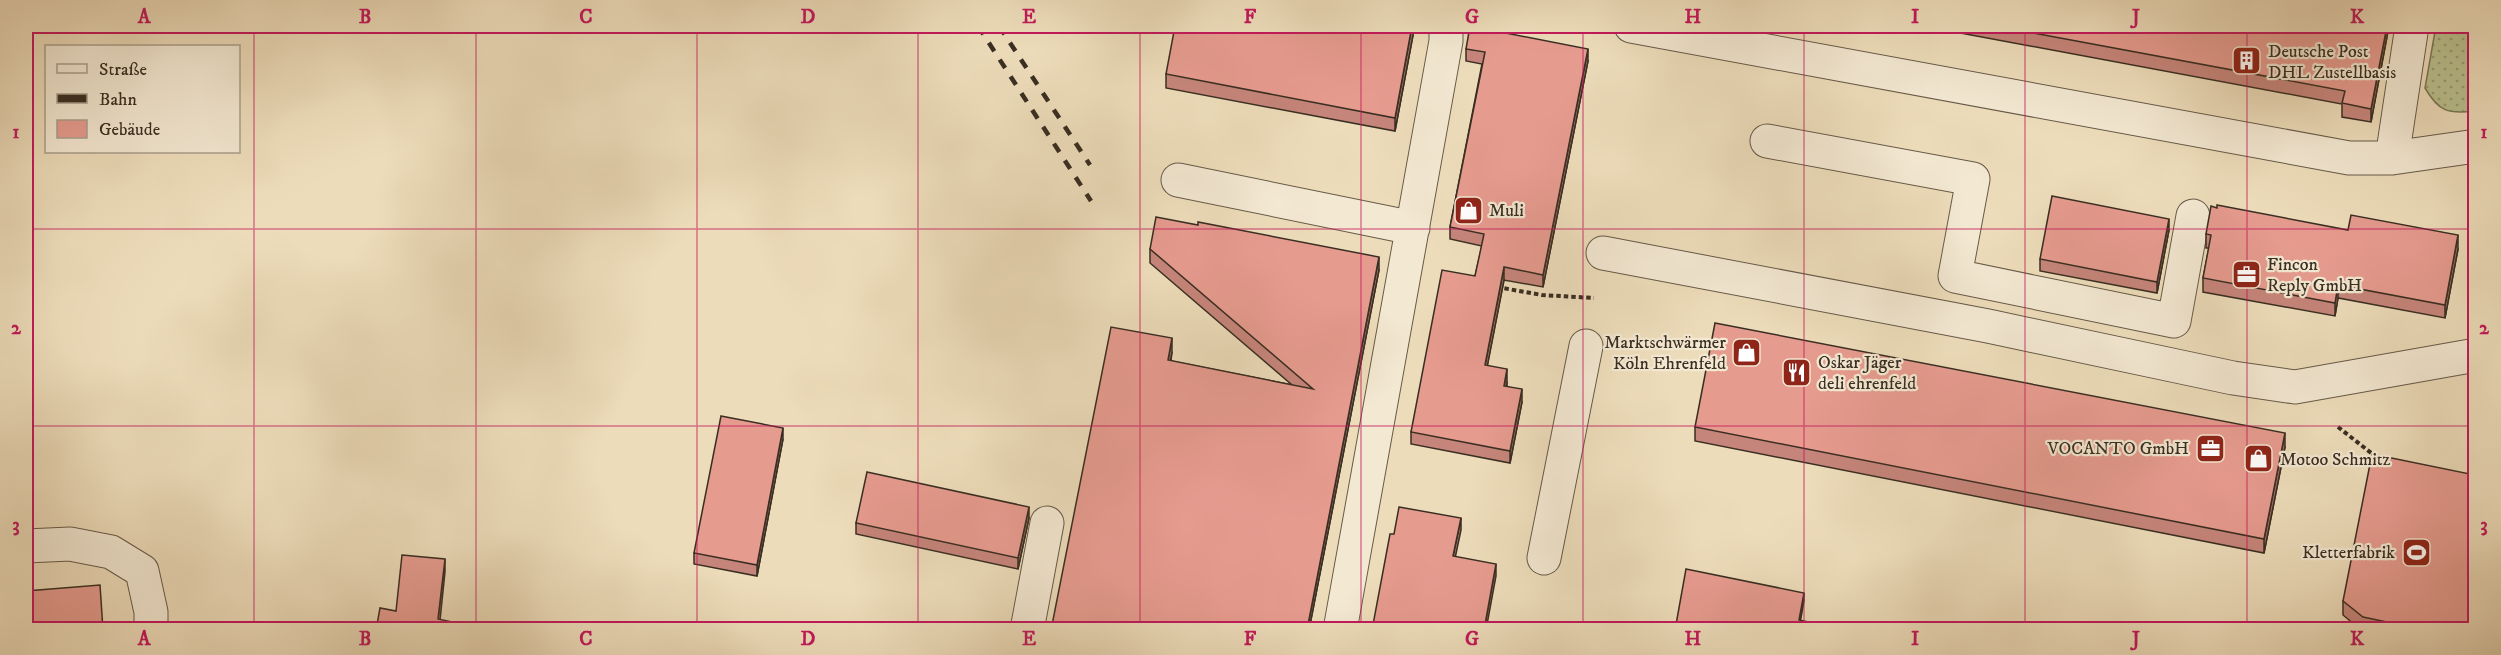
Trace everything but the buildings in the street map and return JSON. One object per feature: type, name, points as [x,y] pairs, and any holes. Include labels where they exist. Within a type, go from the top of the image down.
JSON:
[{"type":"lane","points":[[1340,630],[1446,41],[1446,26]]},
{"type":"lane","points":[[1632,26],[2349,158],[2392,158],[2475,146]]},
{"type":"lane","points":[[2392,158],[2412,26]]},
{"type":"lane","points":[[1767,141],[1973,179],[1955,276],[2174,321],[2193,216]]},
{"type":"lane","points":[[1178,180],[1413,228]]},
{"type":"lane","points":[[1603,252],[1999,328],[2233,378],[2295,387],[2475,355]]},
{"type":"lane","points":[[1544,558],[1586,346]]},
{"type":"lane","points":[[1027,630],[1047,524]]},
{"type":"lane","points":[[26,546],[70,544],[111,552],[142,571],[151,612],[151,630]]},
{"type":"path","points":[[1497,287],[1542,295],[1594,298]]},
{"type":"path","points":[[2338,427],[2380,460]]},
{"type":"green space","points":[[2436,26],[2475,26],[2475,111],[2445,110],[2435,102],[2425,88]]},
{"type":"railway","points":[[978,26],[1091,201]]},
{"type":"railway","points":[[999,26],[1090,165]]},
{"type":"place","name":"Deutsche Post DHL Zustellbasis","points":[[2247,61]]},
{"type":"place","name":"Muli","points":[[1468,210]]},
{"type":"place","name":"Fincon Reply GmbH","points":[[2246,274]]},
{"type":"place","name":"Marktschwärmer Köln Ehrenfeld","points":[[1747,352]]},
{"type":"place","name":"Oskar Jäger deli ehrenfeld","points":[[1797,372]]},
{"type":"place","name":"VOCANTO GmbH","points":[[2210,448]]},
{"type":"place","name":"Motoo Schmitz","points":[[2259,459]]},
{"type":"place","name":"Kletterfabrik","points":[[2416,552]]}]
